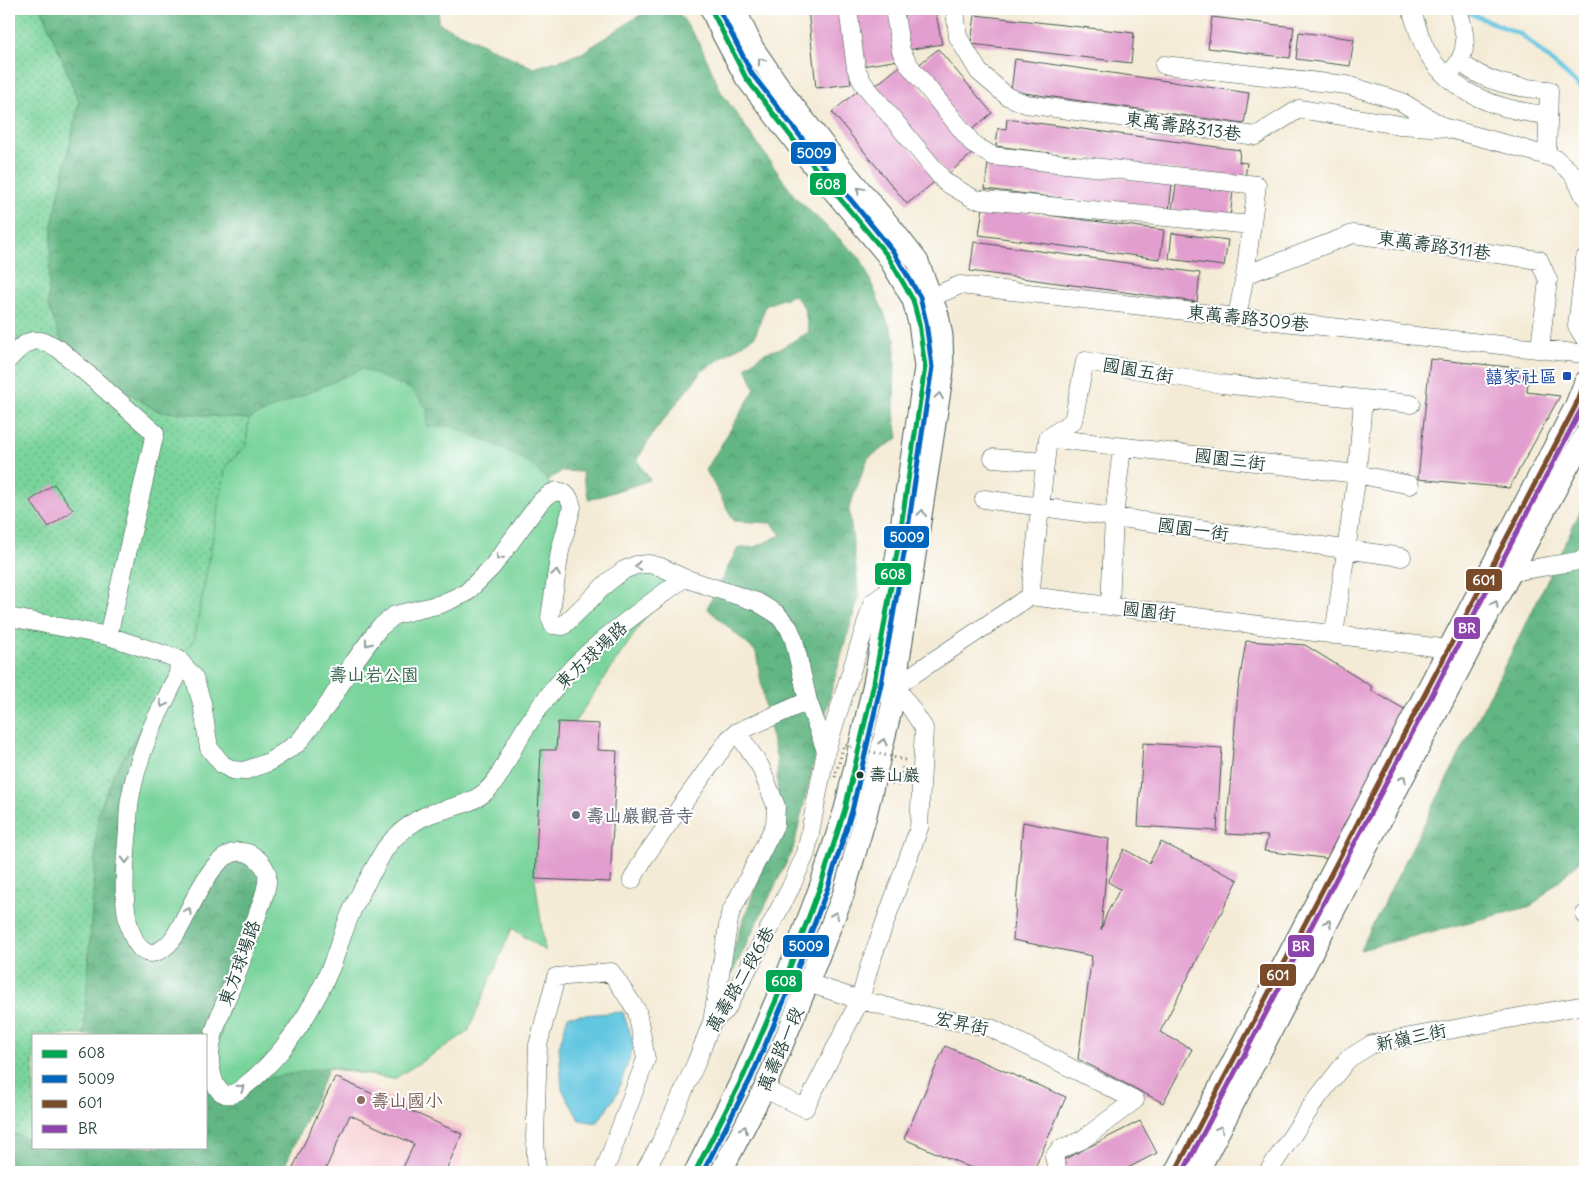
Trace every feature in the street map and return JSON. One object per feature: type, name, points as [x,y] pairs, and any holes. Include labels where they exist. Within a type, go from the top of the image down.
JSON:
[{"type":"main road","name":"萬壽路一段","points":[[695,1172],[744,1075],[788,972],[820,887],[845,808],[874,682],[899,593],[943,371],[942,336],[938,315],[826,182],[746,78],[711,9]]},
{"type":"main road","name":"萬壽路一段","points":[[736,9],[753,48],[788,99],[841,168],[918,262],[923,299]]},
{"type":"main road","points":[[1175,1172],[1450,649],[1575,407],[1585,382]]},
{"type":"main road","points":[[1198,1172],[1585,436]]},
{"type":"main road","name":"萬壽路一段","points":[[721,1172],[764,1089],[843,895],[864,819],[896,686],[899,593]]},
{"type":"street","points":[[848,9],[856,68],[863,83],[945,182],[974,200],[1250,225]]},
{"type":"street","points":[[894,9],[902,51],[909,65],[974,145],[994,156],[1256,185],[1245,275],[1237,317]]},
{"type":"street","name":"東萬壽路313巷","points":[[955,9],[958,37],[979,72],[1007,96],[1026,104],[1256,136],[1299,109],[1400,125],[1446,128],[1556,159],[1573,174],[1585,197]]},
{"type":"street","points":[[1411,9],[1427,51],[1451,82],[1474,96],[1498,106],[1530,114],[1548,115]]},
{"type":"street","points":[[1446,76],[1460,62],[1465,50],[1465,36],[1459,12]]},
{"type":"street","points":[[1460,62],[1470,71],[1493,81],[1511,86],[1549,90],[1547,156]]},
{"type":"street","points":[[1164,66],[1348,85],[1400,101],[1446,128]]},
{"type":"street","name":"東萬壽路311巷","points":[[1245,275],[1353,234],[1539,260],[1548,280],[1540,348]]},
{"type":"street","points":[[1585,258],[1577,326],[1585,339]]},
{"type":"street","name":"東萬壽路309巷","points":[[923,299],[960,285],[1585,354]]},
{"type":"street","points":[[9,359],[22,346],[40,340],[48,342],[59,349],[155,433],[108,636]]},
{"type":"street","name":"國園五街","points":[[1048,438],[1073,421],[1085,361],[1222,384],[1411,404]]},
{"type":"street","points":[[1334,635],[1356,474],[1363,399]]},
{"type":"street","points":[[874,682],[896,686],[1030,596],[1048,438]]},
{"type":"street","name":"國園三街","points":[[1048,438],[1356,474],[1410,485]]},
{"type":"street","points":[[1110,606],[1114,517],[1122,447]]},
{"type":"street","points":[[993,458],[1045,462]]},
{"type":"street","points":[[9,617],[108,636],[178,659],[194,677],[202,703],[209,748],[222,764],[232,770],[244,771],[269,762],[298,742],[379,628],[395,615],[440,604],[466,593],[492,567],[541,501],[550,494],[564,493],[569,498],[572,507],[558,560],[550,617],[553,625],[563,626],[608,582],[636,564],[649,564],[684,578],[757,602],[777,614],[789,628],[794,640],[808,701],[826,751]]},
{"type":"street","name":"國園一街","points":[[984,499],[1402,557]]},
{"type":"street","points":[[1512,572],[1578,561],[1585,557]]},
{"type":"street","name":"東方球場路","points":[[178,659],[178,673],[151,730],[139,763],[130,797],[126,845],[125,904],[135,943],[141,950],[149,954],[156,953],[172,940],[200,887],[219,862],[229,855],[241,852],[258,859],[266,871],[267,880],[263,896],[210,1049],[210,1069],[213,1079],[222,1094],[228,1094],[236,1093],[251,1081],[294,1034],[330,968],[352,909],[386,848],[404,830],[426,815],[452,808],[483,793],[505,767],[513,749],[531,719],[572,668],[603,639],[684,578]]},
{"type":"street","points":[[826,751],[873,602],[899,593]]},
{"type":"street","name":"國園街","points":[[1030,596],[1450,649]]},
{"type":"street","points":[[764,1089],[805,1108],[860,1000],[870,964],[919,828],[924,728],[896,686]]},
{"type":"street","points":[[632,880],[644,858],[729,739],[737,732],[808,701]]},
{"type":"street","points":[[712,1022],[730,914],[775,825],[776,806],[760,766],[737,732]]},
{"type":"street","name":"萬壽路二段6巷","points":[[644,1172],[659,1146],[712,1022],[726,1010],[790,890],[806,853],[826,751]]},
{"type":"street","points":[[537,1172],[535,1138],[538,1045],[556,977],[611,972],[637,1011],[646,1059],[604,1172]]},
{"type":"street","name":"宏昇街","points":[[808,983],[860,1000],[917,1014],[991,1028],[1135,1100],[1082,1140],[1059,1150],[1054,1157],[1058,1172]]},
{"type":"street","name":"新嶺三街","points":[[1268,1172],[1315,1101],[1348,1059],[1372,1044],[1585,1006]]},
{"type":"path","points":[[835,777],[844,745],[905,760]]},
{"type":"shaded area","name":"壽山國小","points":[[334,1072],[466,1128],[460,1172],[288,1172]]},
{"type":"green space","points":[[9,9],[42,9],[79,102],[52,227],[61,339],[114,384],[158,411],[249,419],[246,445],[226,466],[194,641],[113,775],[98,814],[84,1034],[32,1034],[32,1140],[9,1132]]},
{"type":"green space","points":[[42,9],[439,9],[438,23],[534,68],[582,53],[649,9],[676,9],[699,42],[721,92],[795,197],[861,259],[895,339],[894,413],[898,438],[868,458],[849,508],[859,596],[833,684],[793,849],[731,976],[729,960],[778,825],[777,759],[766,713],[756,652],[707,608],[738,548],[755,547],[781,535],[772,523],[734,521],[706,470],[755,389],[746,367],[764,353],[781,348],[809,332],[804,307],[794,295],[766,305],[755,336],[702,371],[654,432],[637,460],[650,480],[589,500],[582,472],[562,471],[536,488],[394,1079],[329,1068],[282,1172],[9,1172],[9,1132],[32,1140],[32,1148],[208,1148],[208,1034],[84,1034],[98,814],[113,775],[194,641],[226,466],[246,445],[249,419],[158,411],[114,384],[61,339],[48,305],[52,227],[79,102]]},
{"type":"green space","name":"壽山岩公園","points":[[362,369],[411,389],[427,408],[427,427],[451,426],[501,447],[532,465],[557,491],[569,498],[553,625],[624,570],[675,574],[574,723],[558,722],[556,750],[541,750],[535,879],[545,951],[512,928],[468,1032],[394,1079],[329,1067],[251,1081],[228,1094],[210,1069],[263,896],[263,864],[229,855],[163,949],[135,943],[130,929],[130,797],[178,659],[194,641],[226,466],[246,445],[249,419]]},
{"type":"green space","points":[[1585,501],[1585,856],[1532,906],[1360,950],[1526,624]]},
{"type":"water","points":[[623,1012],[634,1045],[617,1094],[597,1123],[579,1120],[562,1089],[559,1047],[568,1016]]},
{"type":"building","points":[[808,9],[843,9],[851,84],[816,88]]},
{"type":"building","points":[[854,9],[891,9],[899,60],[862,66]]},
{"type":"building","points":[[899,9],[935,9],[942,44],[907,50]]},
{"type":"building","points":[[975,15],[1134,33],[1131,63],[971,44]]},
{"type":"building","points":[[1212,17],[1294,27],[1290,58],[1208,48]]},
{"type":"building","points":[[1299,32],[1354,39],[1350,66],[1296,59]]},
{"type":"building","points":[[938,49],[992,113],[969,132],[916,67]]},
{"type":"building","points":[[1015,59],[1249,93],[1244,124],[1011,91]]},
{"type":"building","points":[[901,65],[974,152],[947,175],[874,87]]},
{"type":"building","points":[[861,88],[937,180],[907,204],[832,112]]},
{"type":"building","points":[[1007,119],[1240,150],[1239,162],[1247,163],[1245,179],[996,146],[998,128],[1006,129]]},
{"type":"building","points":[[988,162],[1172,184],[1169,211],[985,189]]},
{"type":"building","points":[[1176,185],[1233,191],[1230,217],[1172,210]]},
{"type":"building","points":[[983,207],[1164,230],[1160,259],[979,235]]},
{"type":"building","points":[[1172,233],[1228,240],[1224,266],[1169,259]]},
{"type":"building","points":[[974,242],[1200,273],[1197,302],[970,271]]},
{"type":"building","points":[[1430,359],[1529,369],[1527,392],[1560,396],[1509,488],[1418,479]]},
{"type":"building","points":[[54,484],[73,510],[49,527],[30,501]]},
{"type":"building","points":[[1246,641],[1305,645],[1371,686],[1372,691],[1408,711],[1332,859],[1264,851],[1268,836],[1226,834],[1238,690]]},
{"type":"building","name":"壽山巖觀音寺","points":[[558,722],[599,724],[598,750],[617,751],[610,882],[535,879],[541,750],[556,750]]},
{"type":"building","points":[[1143,743],[1222,748],[1217,831],[1138,826]]},
{"type":"building","points":[[1023,822],[1109,839],[1101,930],[1107,913],[1120,889],[1108,882],[1124,849],[1149,863],[1161,842],[1238,880],[1160,1032],[1192,1049],[1163,1103],[1078,1059],[1092,956],[1013,940]]},
{"type":"building","points":[[945,1046],[1066,1097],[1033,1172],[981,1172],[904,1139]]},
{"type":"building","points":[[335,1077],[462,1134],[445,1172],[401,1172],[414,1144],[350,1115],[326,1168],[336,1172],[291,1172]]},
{"type":"building","points":[[1140,1121],[1157,1153],[1120,1172],[1064,1172],[1059,1162]]},
{"type":"waterway","points":[[1462,10],[1522,35],[1585,91]]},
{"type":"transit line","name":"608","points":[[695,1172],[744,1075],[788,972],[820,887],[845,809],[874,683],[898,547],[925,367],[919,323],[913,300],[887,255],[826,182],[746,78],[711,9]]},
{"type":"transit line","name":"5009","points":[[703,1172],[751,1078],[795,975],[827,890],[852,811],[881,684],[905,548],[932,367],[926,322],[920,297],[893,251],[832,177],[752,74],[719,9]]},
{"type":"transit line","name":"601","points":[[1175,1172],[1575,407],[1585,382]]},
{"type":"transit line","name":"BR","points":[[1183,1172],[1585,402]]},
{"type":"place","name":"囍家社區","points":[[1567,376]]},
{"type":"place","name":"壽山巖","points":[[860,775]]},
{"type":"place","name":"壽山巖觀音寺","points":[[576,815]]},
{"type":"place","name":"壽山國小","points":[[361,1100]]}]
